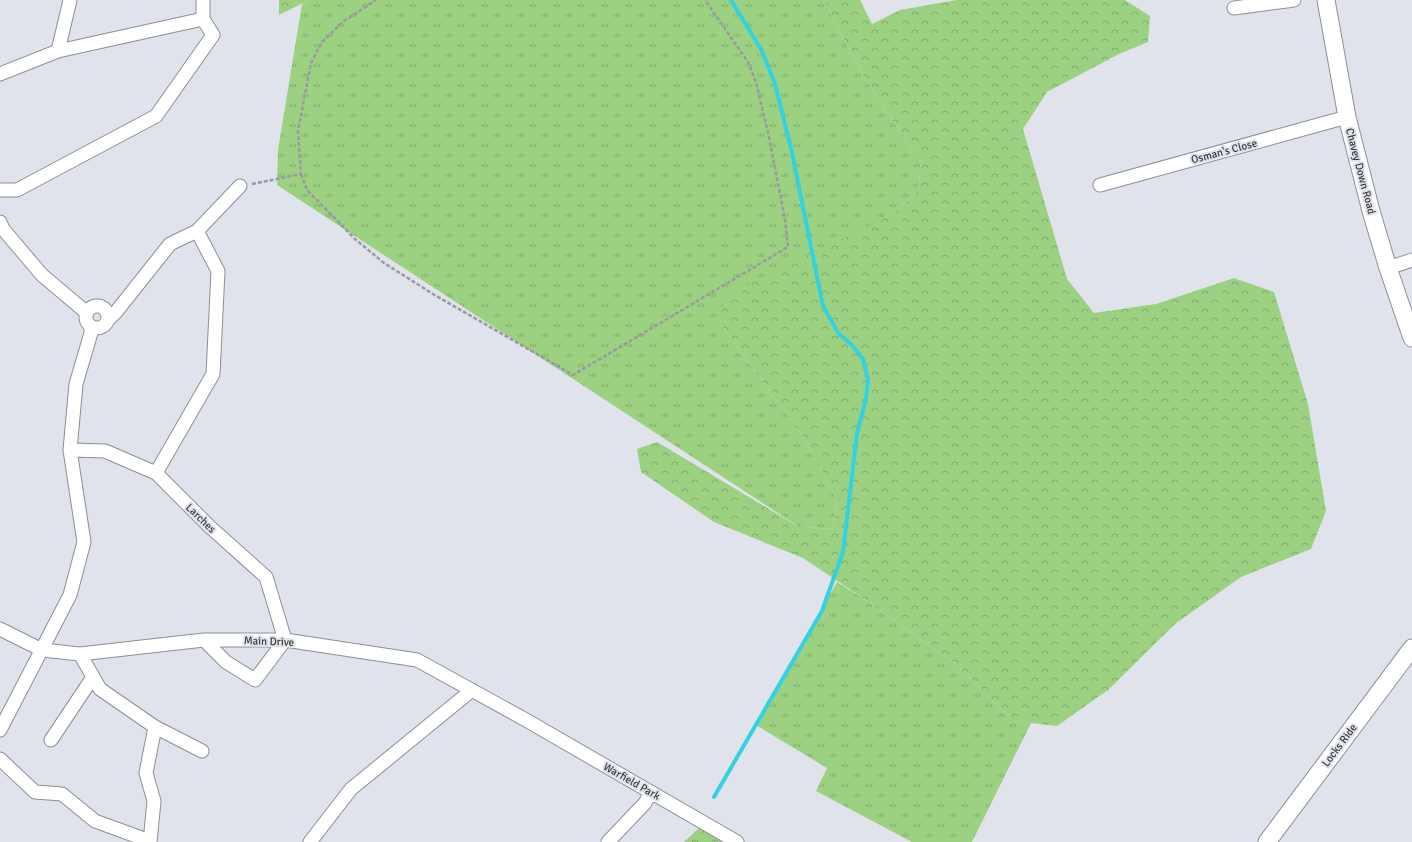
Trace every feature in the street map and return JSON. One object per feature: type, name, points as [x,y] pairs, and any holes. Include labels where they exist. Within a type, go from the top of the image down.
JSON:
[{"type":"main road","name":"Chavey Down Road","points":[[1326,0],[1347,117],[1371,211],[1388,268],[1412,338]]},
{"type":"main road","name":"Locks Ride","points":[[1267,842],[1412,648]]},
{"type":"street","points":[[58,50],[70,0]]},
{"type":"street","points":[[0,190],[17,190],[156,116],[213,35],[204,19],[203,0]]},
{"type":"street","points":[[1234,8],[1294,0]]},
{"type":"street","points":[[0,74],[58,50],[204,19]]},
{"type":"street","name":"Osman's Close","points":[[1100,185],[1347,117]]},
{"type":"street","points":[[93,329],[104,326],[110,314],[170,244],[197,231],[240,186]]},
{"type":"street","points":[[0,222],[3,230],[42,275],[87,312]]},
{"type":"street","points":[[156,473],[213,374],[218,271],[197,231]]},
{"type":"street","points":[[1388,268],[1412,260]]},
{"type":"street","points":[[93,329],[86,320],[87,312],[90,309],[97,307],[102,308],[110,314]]},
{"type":"street","points":[[0,730],[70,595],[84,542],[70,450],[76,384],[93,329]]},
{"type":"street","name":"Larches","points":[[70,450],[105,451],[156,473],[210,527],[266,577],[285,640]]},
{"type":"street","name":"Main Drive","points":[[0,629],[42,650],[80,654],[204,640],[285,640],[417,660],[526,720]]},
{"type":"street","points":[[204,640],[226,662],[255,680],[285,640]]},
{"type":"street","points":[[80,654],[100,689],[155,728],[202,751]]},
{"type":"street","points":[[50,740],[66,719],[93,677]]},
{"type":"street","points":[[310,842],[350,789],[472,690]]},
{"type":"street","name":"Warfield Park","points":[[526,720],[737,842]]},
{"type":"street","points":[[0,759],[35,792],[62,794],[95,821],[150,841],[154,801],[146,774],[155,728]]},
{"type":"street","points":[[608,842],[645,804],[651,792]]},
{"type":"path","points":[[376,0],[344,21],[322,42],[311,63],[298,131],[301,174],[308,190],[355,239],[384,263],[433,294],[573,375],[788,247],[769,137],[756,82],[748,62],[705,0]]},
{"type":"path","points":[[240,186],[301,174]]},
{"type":"green space","points":[[279,0],[309,0],[279,15]]},
{"type":"green space","points":[[309,0],[824,0],[861,72],[921,163],[918,191],[891,215],[719,322],[800,432],[838,501],[833,529],[799,527],[277,185],[278,150],[302,4]]},
{"type":"green space","points":[[824,0],[860,0],[872,24],[900,10],[957,0],[1125,0],[1150,16],[1148,42],[1119,54],[1047,92],[1023,129],[1067,279],[1094,313],[1156,304],[1234,278],[1274,292],[1308,404],[1326,511],[1311,549],[1241,577],[1175,624],[1108,690],[1057,726],[1013,721],[953,662],[803,558],[714,522],[641,472],[637,449],[657,442],[799,527],[833,529],[838,501],[800,432],[719,322],[725,296],[891,215],[918,191],[921,163],[861,72]]},
{"type":"green space","points":[[837,582],[867,601],[953,662],[1013,721],[1031,723],[972,842],[912,842],[816,791],[827,768],[756,725]]},
{"type":"green space","points":[[699,828],[722,842],[684,842]]},
{"type":"waterway","points":[[714,797],[822,611],[843,552],[857,433],[866,399],[868,380],[863,359],[852,345],[839,334],[823,306],[791,148],[775,84],[762,51],[731,0]]}]
